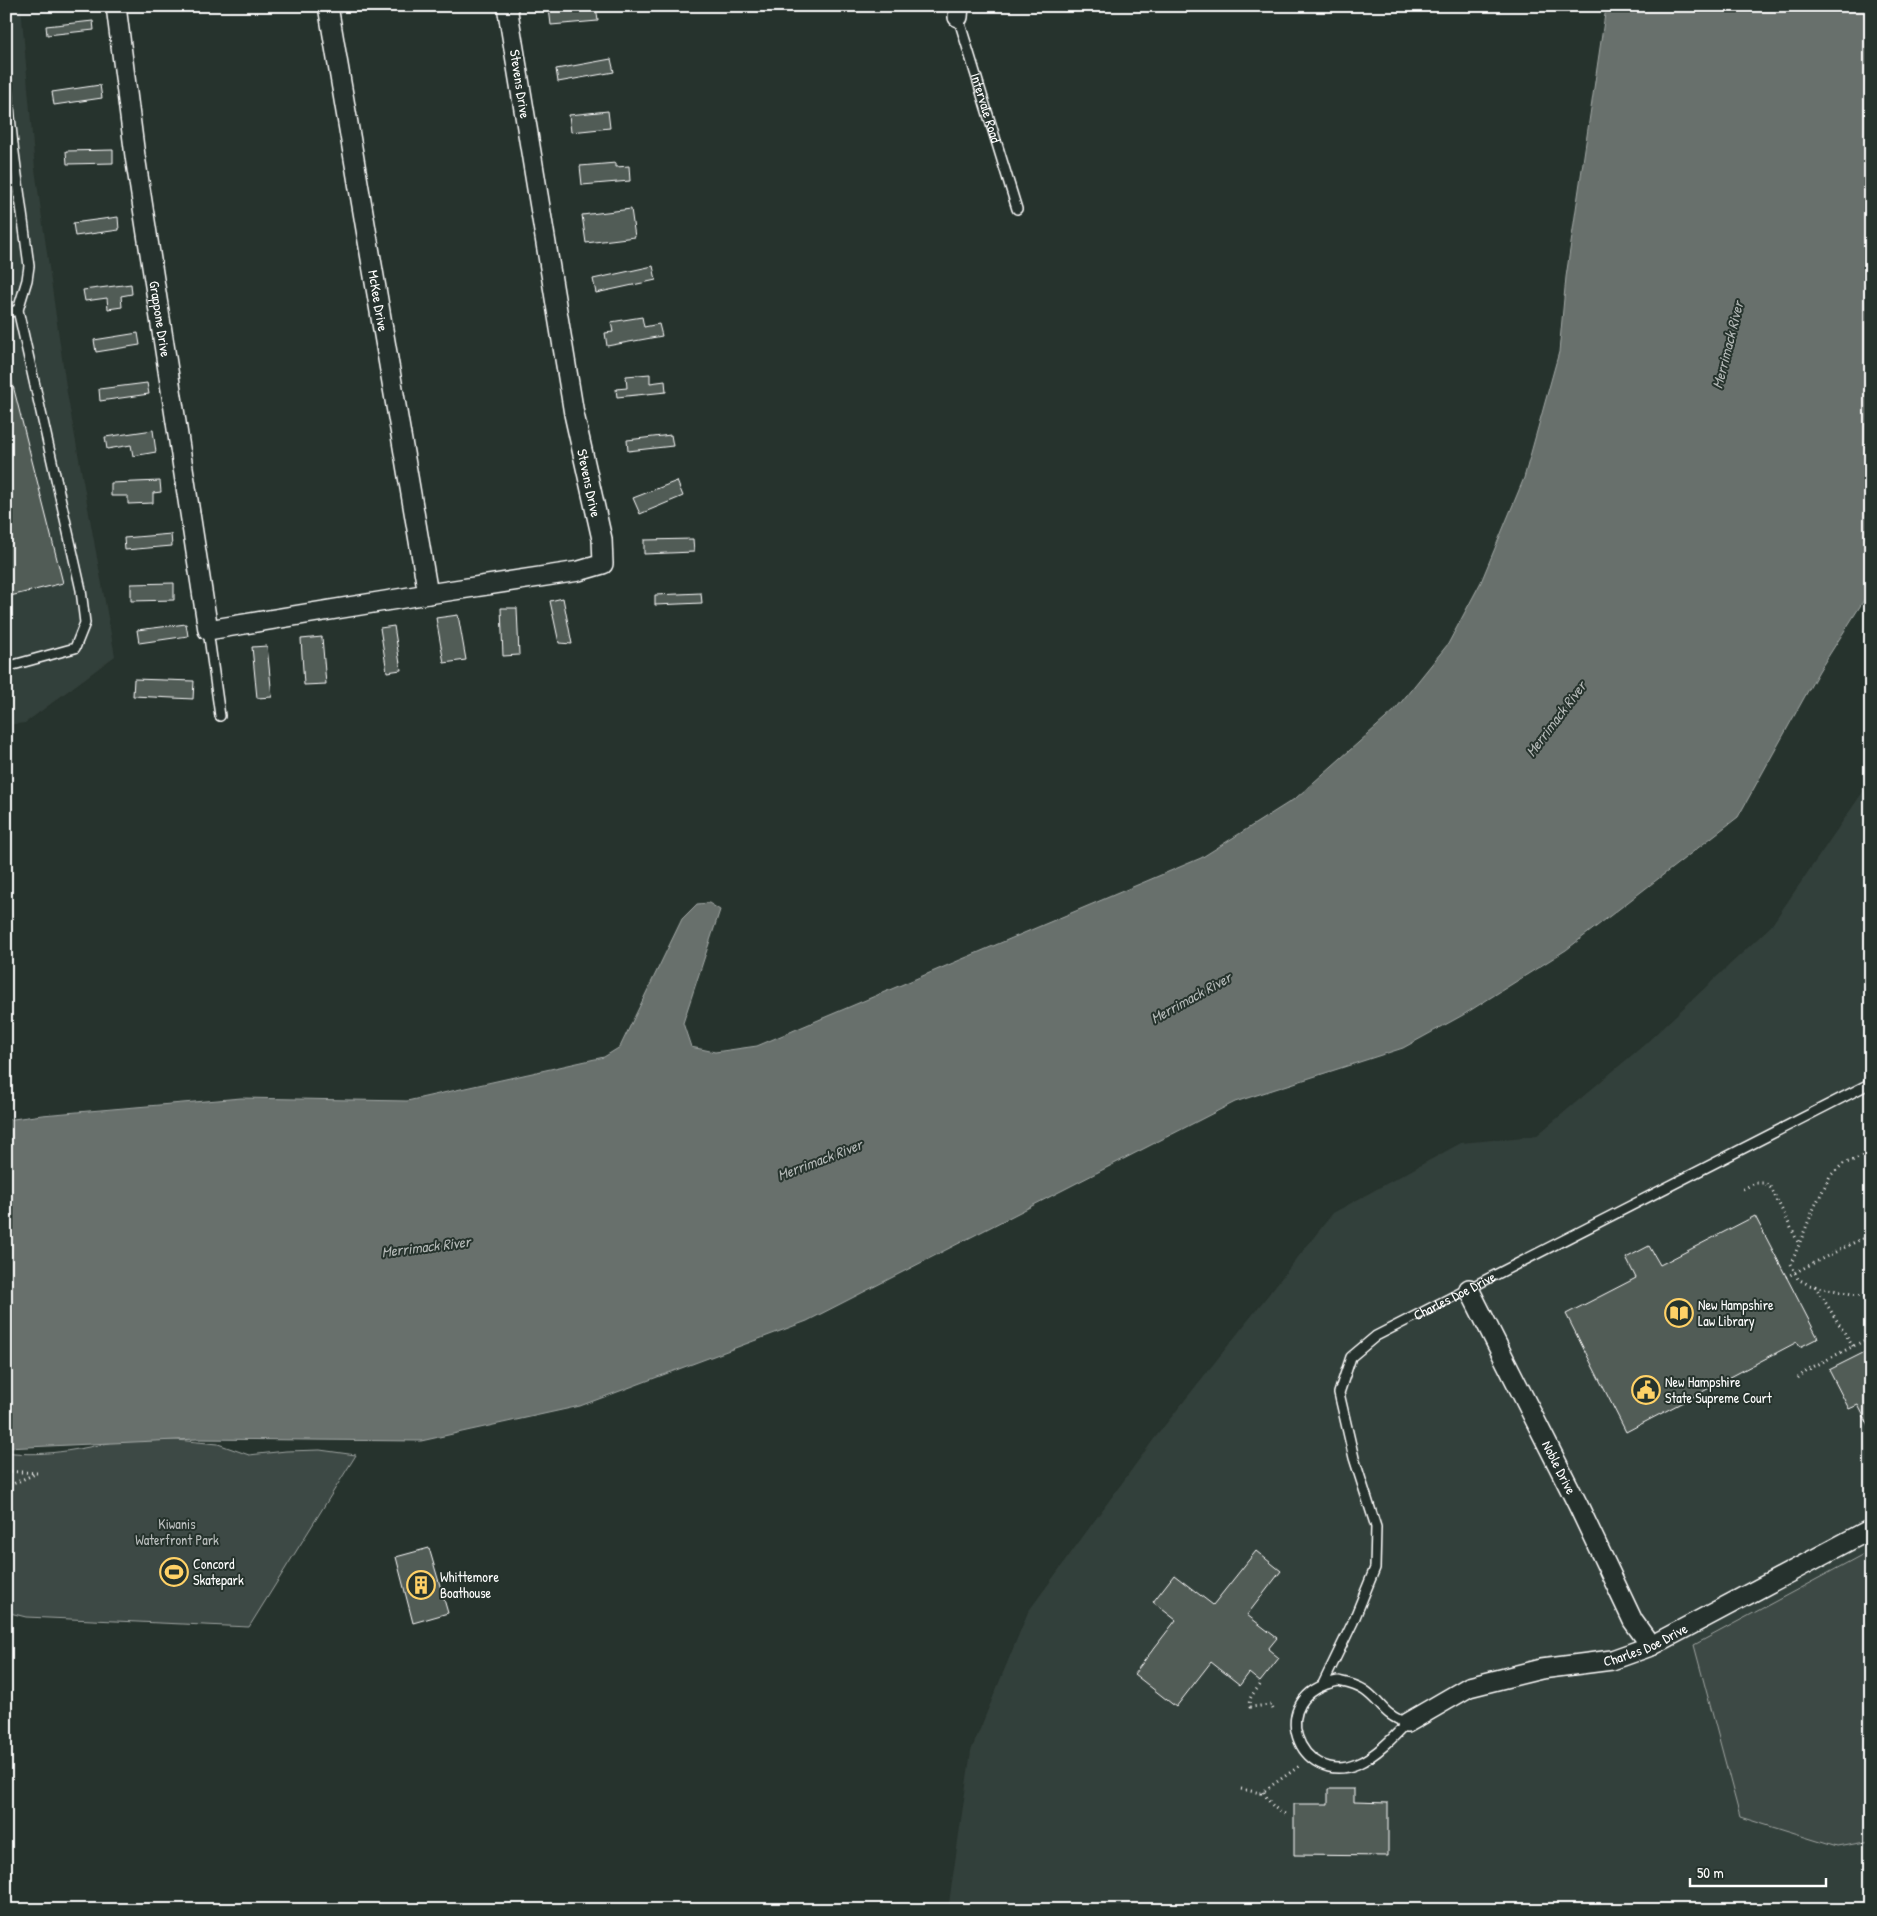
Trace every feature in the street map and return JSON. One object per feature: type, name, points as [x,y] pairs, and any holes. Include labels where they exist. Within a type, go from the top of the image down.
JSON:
[{"type":"street","name":"Grappone Drive","points":[[116,6],[135,156],[208,630]]},
{"type":"street","name":"McKee Drive","points":[[328,6],[428,594]]},
{"type":"street","name":"Stevens Drive","points":[[208,630],[579,571],[603,564],[602,539],[574,414],[507,6]]},
{"type":"street","name":"Noble Drive","points":[[1469,1289],[1578,1505],[1633,1621],[1651,1646]]},
{"type":"street","name":"Charles Doe Drive","points":[[1407,1723],[1469,1687],[1541,1669],[1612,1660],[1651,1646],[1871,1529]]},
{"type":"lane","name":"Intervale Road","points":[[958,12],[1017,209]]},
{"type":"lane","points":[[6,78],[10,146],[29,266],[18,310],[82,590],[85,623],[75,648],[6,667]]},
{"type":"lane","points":[[6,313],[18,310]]},
{"type":"lane","points":[[208,630],[220,716]]},
{"type":"lane","name":"Charles Doe Drive","points":[[1407,1723],[1390,1742],[1358,1764],[1344,1768],[1330,1768],[1316,1762],[1301,1746],[1295,1726],[1297,1712],[1302,1700],[1323,1684],[1353,1622],[1375,1568],[1376,1527],[1354,1458],[1339,1393],[1351,1357],[1376,1336],[1871,1083]]},
{"type":"lane","points":[[1323,1684],[1338,1681],[1352,1684],[1365,1690],[1394,1719],[1407,1723]]},
{"type":"path","points":[[1871,1151],[1858,1160],[1843,1164],[1830,1176],[1791,1264],[1798,1279],[1815,1286],[1871,1298]]},
{"type":"path","points":[[1743,1189],[1755,1183],[1765,1183],[1772,1188],[1799,1245]]},
{"type":"path","points":[[1786,1277],[1871,1234]]},
{"type":"path","points":[[1815,1286],[1853,1346]]},
{"type":"path","points":[[1798,1378],[1807,1370],[1871,1337]]},
{"type":"path","points":[[6,1471],[37,1472],[6,1487]]},
{"type":"path","points":[[1260,1685],[1250,1698],[1250,1707],[1268,1704],[1273,1709]]},
{"type":"path","points":[[1241,1789],[1254,1793],[1264,1792],[1304,1762]]},
{"type":"path","points":[[1264,1792],[1268,1801],[1275,1809],[1288,1815]]},
{"type":"shaded area","points":[[6,6],[21,6],[35,169],[67,393],[115,656],[25,723],[6,725]]},
{"type":"shaded area","points":[[1871,780],[1871,1910],[948,1910],[971,1751],[1028,1612],[1154,1439],[1333,1213],[1461,1143],[1536,1136],[1644,1045],[1771,926]]},
{"type":"green space","name":"Kiwanis Waterfront Park","points":[[128,1439],[177,1440],[218,1444],[249,1455],[320,1450],[356,1455],[249,1627],[26,1617],[6,1612],[6,1452],[52,1453]]},
{"type":"green space","points":[[1871,1550],[1871,1841],[1837,1847],[1740,1817],[1694,1645]]},
{"type":"water","name":"Merrimack River","points":[[1608,6],[1871,6],[1871,589],[1819,671],[1738,817],[1566,950],[1463,1015],[1403,1048],[1235,1102],[807,1321],[580,1406],[421,1441],[197,1439],[6,1448],[6,1120],[42,1115],[241,1098],[407,1101],[604,1057],[620,1047],[682,919],[697,904],[709,903],[720,910],[683,1023],[691,1047],[715,1052],[757,1046],[1201,858],[1296,798],[1394,711],[1448,644],[1481,582],[1524,478],[1559,352],[1566,277],[1605,14]]},
{"type":"building","points":[[596,6],[598,21],[551,25],[549,8]]},
{"type":"building","points":[[93,21],[94,30],[47,35],[46,26]]},
{"type":"building","points":[[611,59],[614,72],[558,82],[556,69]]},
{"type":"building","points":[[100,85],[102,98],[54,105],[52,92]]},
{"type":"building","points":[[608,111],[610,128],[571,132],[569,115]]},
{"type":"building","points":[[113,150],[113,163],[67,164],[66,151]]},
{"type":"building","points":[[616,163],[616,167],[629,166],[630,181],[582,185],[580,166]]},
{"type":"building","points":[[631,209],[635,237],[586,243],[582,215]]},
{"type":"building","points":[[118,217],[119,230],[75,236],[73,223]]},
{"type":"building","points":[[653,266],[656,280],[596,293],[593,279]]},
{"type":"building","points":[[131,284],[132,294],[121,296],[122,307],[108,309],[107,298],[85,301],[83,290]]},
{"type":"building","points":[[642,317],[644,327],[659,324],[662,336],[607,346],[605,333],[613,332],[611,322]]},
{"type":"building","points":[[138,333],[140,345],[96,352],[94,340]]},
{"type":"building","points":[[6,358],[63,583],[6,597]]},
{"type":"building","points":[[650,374],[650,383],[665,381],[666,392],[617,397],[616,389],[627,388],[626,376]]},
{"type":"building","points":[[147,383],[149,394],[100,401],[99,389]]},
{"type":"building","points":[[153,430],[156,452],[133,456],[131,445],[107,449],[105,437]]},
{"type":"building","points":[[671,435],[673,446],[628,451],[627,440]]},
{"type":"building","points":[[160,481],[161,492],[153,493],[153,503],[128,504],[128,496],[111,496],[111,483]]},
{"type":"building","points":[[677,481],[683,496],[640,514],[633,498]]},
{"type":"building","points":[[171,534],[172,546],[125,550],[124,538]]},
{"type":"building","points":[[693,539],[694,552],[644,554],[644,540]]},
{"type":"building","points":[[174,583],[174,600],[131,601],[131,584]]},
{"type":"building","points":[[701,593],[702,603],[655,605],[655,595]]},
{"type":"building","points":[[563,598],[572,644],[559,643],[550,601]]},
{"type":"building","points":[[501,608],[517,608],[519,655],[503,656]]},
{"type":"building","points":[[458,615],[466,660],[444,663],[436,618]]},
{"type":"building","points":[[186,624],[188,636],[139,643],[137,630]]},
{"type":"building","points":[[394,626],[401,670],[387,672],[380,628]]},
{"type":"building","points":[[322,637],[326,684],[304,685],[301,639]]},
{"type":"building","points":[[267,646],[272,697],[257,698],[252,647]]},
{"type":"building","points":[[134,679],[194,681],[193,699],[133,696]]},
{"type":"building","points":[[1755,1216],[1818,1338],[1800,1347],[1797,1342],[1626,1432],[1566,1314],[1636,1278],[1626,1258],[1649,1246],[1660,1265]]},
{"type":"building","points":[[1871,1349],[1871,1430],[1858,1405],[1849,1409],[1829,1370]]},
{"type":"building","name":"Whittemore Boathouse","points":[[429,1548],[448,1613],[413,1623],[396,1557]]},
{"type":"building","points":[[1256,1551],[1281,1571],[1247,1615],[1277,1638],[1268,1649],[1279,1658],[1260,1682],[1249,1673],[1240,1685],[1211,1662],[1176,1707],[1134,1674],[1176,1620],[1153,1602],[1174,1575],[1213,1605]]},
{"type":"building","points":[[1328,1789],[1354,1789],[1354,1802],[1388,1803],[1388,1856],[1294,1855],[1294,1804],[1328,1804]]},
{"type":"place","name":"New Hampshire Law Library","points":[[1679,1313]]},
{"type":"place","name":"New Hampshire State Supreme Court","points":[[1646,1390]]},
{"type":"place","name":"Concord Skatepark","points":[[174,1572]]},
{"type":"place","name":"Whittemore Boathouse","points":[[421,1585]]}]
